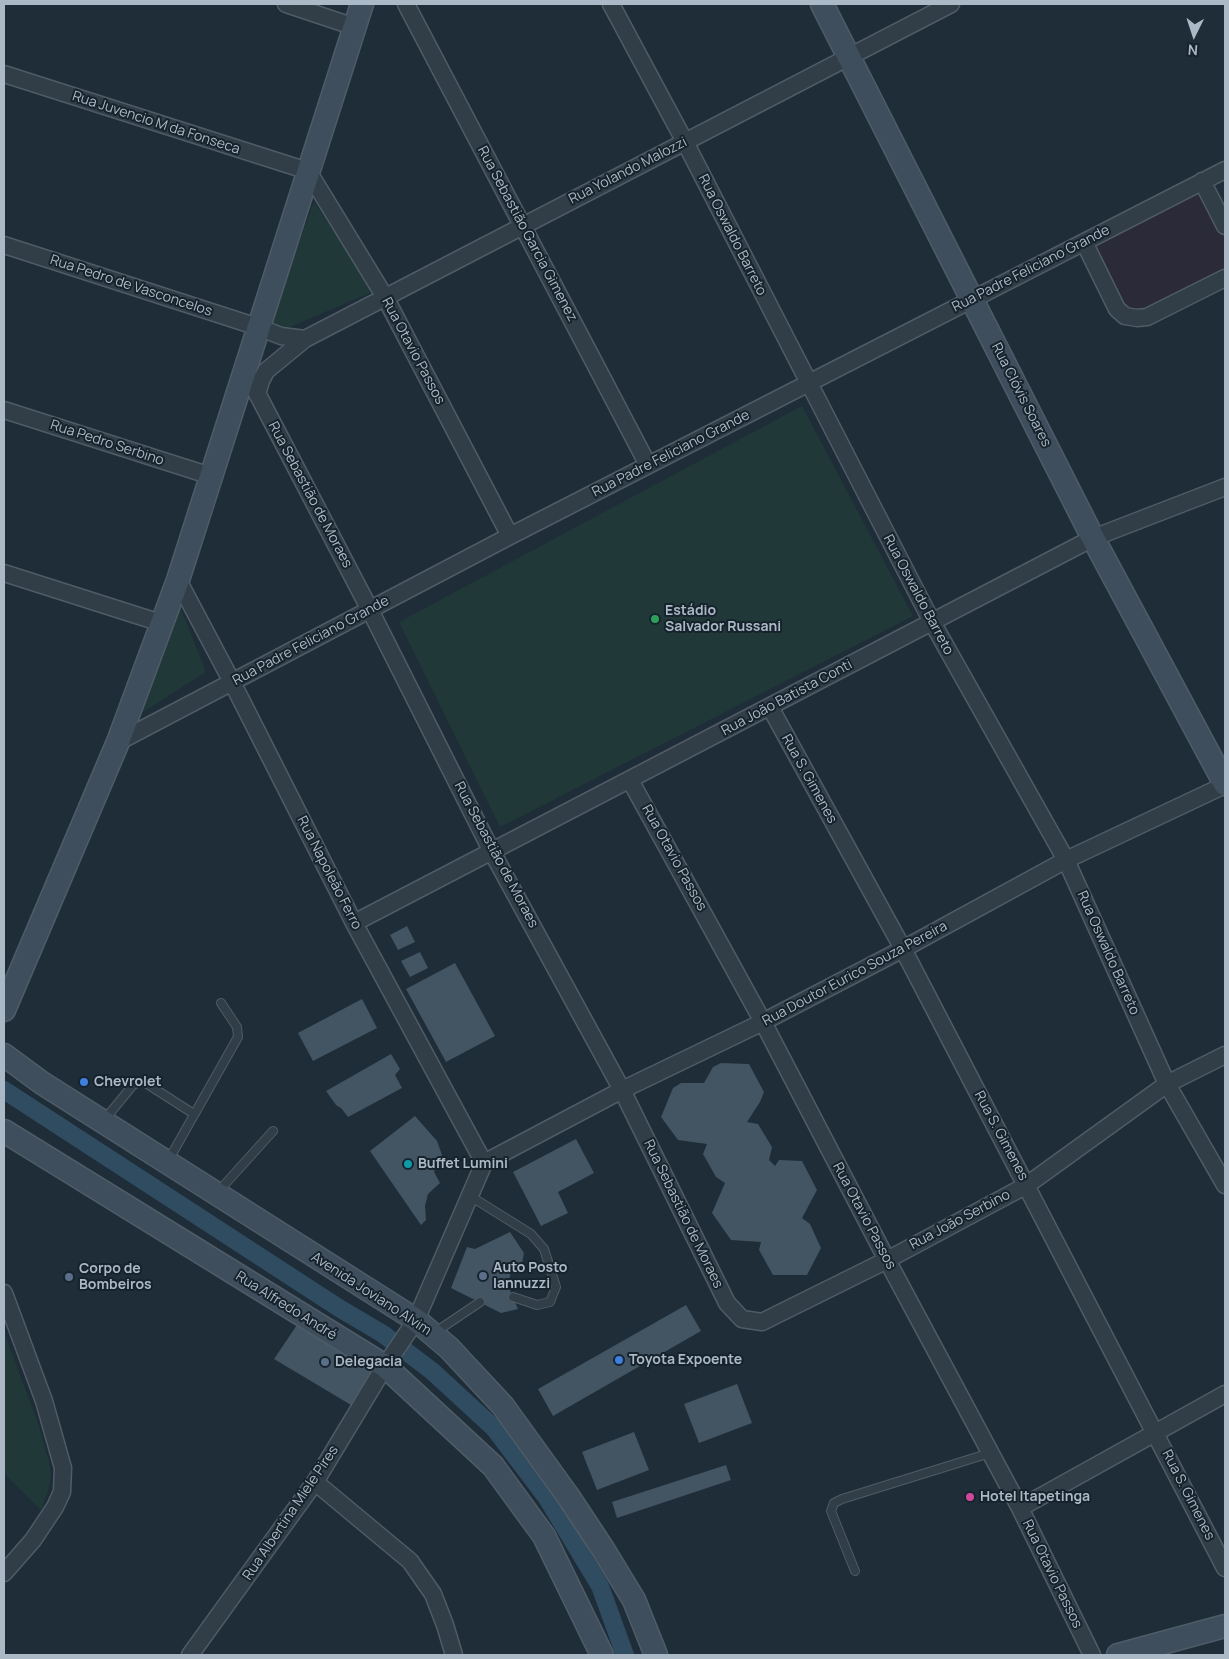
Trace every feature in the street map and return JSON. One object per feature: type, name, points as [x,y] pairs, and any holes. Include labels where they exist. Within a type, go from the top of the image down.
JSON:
[{"type":"main road","name":"Rua Clóvis Soares","points":[[822,4],[1093,538],[1225,784]]},
{"type":"main road","points":[[4,1010],[118,742],[178,580],[308,171],[362,11]]},
{"type":"main road","points":[[4,1039],[10,1060]]},
{"type":"main road","name":"Avenida Joviano Alvim","points":[[10,1060],[42,1084],[167,1162],[449,1348],[503,1406],[568,1496],[634,1600],[656,1655]]},
{"type":"main road","name":"Rua Alfredo André","points":[[4,1131],[387,1363],[493,1466],[544,1536],[602,1655]]},
{"type":"main road","points":[[1127,1654],[1225,1626]]},
{"type":"street","points":[[286,4],[362,11]]},
{"type":"street","name":"Rua Sebastião Garcia Gimenez","points":[[406,4],[648,465]]},
{"type":"street","name":"Rua Oswaldo Barreto","points":[[611,4],[685,142],[932,622],[1066,860],[1167,1084],[1225,1185]]},
{"type":"street","name":"Rua Yolando Malozzi","points":[[257,394],[266,371],[305,339],[951,4]]},
{"type":"street","name":"Rua Juvencio M da Fonseca","points":[[4,74],[308,171]]},
{"type":"street","name":"Rua Padre Feliciano Grande","points":[[118,742],[510,536],[1225,170]]},
{"type":"street","name":"Rua Otavio Passos","points":[[308,171],[385,297],[510,536]]},
{"type":"street","points":[[1202,181],[1225,226]]},
{"type":"street","points":[[1084,242],[1117,309],[1126,316],[1147,317],[1225,278]]},
{"type":"street","name":"Rua Pedro de Vasconcelos","points":[[4,246],[258,328]]},
{"type":"street","points":[[258,328],[281,336],[305,339]]},
{"type":"street","name":"Rua Sebastião de Moraes","points":[[245,370],[370,610],[492,852],[622,1090],[727,1303],[742,1319],[762,1322]]},
{"type":"street","name":"Rua Pedro Serbino","points":[[4,410],[211,476]]},
{"type":"street","name":"Rua João Batista Conti","points":[[354,924],[1093,538],[1225,487]]},
{"type":"street","points":[[4,573],[161,623]]},
{"type":"street","name":"Rua Napoleão Ferro","points":[[178,580],[232,682],[354,924],[484,1163]]},
{"type":"street","name":"Rua S. Gimenes","points":[[770,707],[903,949],[1225,1568]]},
{"type":"street","name":"Rua Otavio Passos","points":[[630,780],[763,1022],[886,1260],[1020,1508],[1092,1655]]},
{"type":"street","name":"Rua Doutor Eurico Souza Pereira","points":[[484,1163],[622,1090],[763,1022],[903,949],[1066,860],[1225,784]]},
{"type":"street","name":"Rua João Serbino","points":[[762,1322],[886,1260],[1027,1185],[1167,1084],[1225,1055]]},
{"type":"street","name":"Rua Albertina Miele Pires","points":[[190,1655],[314,1482],[387,1363],[418,1329],[484,1163]]},
{"type":"street","points":[[4,1293],[44,1400],[63,1468],[62,1492],[55,1508],[33,1540],[4,1573]]},
{"type":"street","points":[[1020,1508],[1155,1431],[1225,1394]]},
{"type":"street","points":[[314,1482],[410,1561],[433,1594],[454,1655]]},
{"type":"lane","points":[[167,1162],[238,1037],[237,1028],[221,1004]]},
{"type":"lane","points":[[103,1122],[133,1085],[139,1082],[144,1082],[194,1114]]},
{"type":"lane","points":[[216,1194],[274,1131]]},
{"type":"lane","points":[[470,1196],[531,1234],[544,1249],[556,1287],[550,1302],[537,1305],[513,1297]]},
{"type":"lane","points":[[418,1329],[480,1302]]},
{"type":"lane","points":[[855,1571],[831,1511],[834,1503],[990,1453]]},
{"type":"shaded area","points":[[1200,188],[1225,237],[1225,272],[1147,311],[1137,312],[1121,306],[1090,243]]},
{"type":"green space","points":[[314,202],[374,291],[283,330],[270,320]]},
{"type":"green space","name":"Estádio Salvador Russani","points":[[802,406],[913,616],[500,827],[399,622]]},
{"type":"green space","points":[[179,604],[206,672],[140,714]]},
{"type":"green space","points":[[4,1332],[39,1426],[49,1462],[51,1477],[41,1510],[4,1473]]},
{"type":"building","points":[[407,926],[415,942],[398,950],[390,935]]},
{"type":"building","points":[[420,952],[428,968],[410,977],[401,961]]},
{"type":"building","points":[[455,963],[495,1036],[446,1062],[406,989]]},
{"type":"building","points":[[362,999],[377,1028],[313,1061],[298,1033]]},
{"type":"building","points":[[391,1054],[400,1069],[395,1075],[402,1088],[348,1117],[326,1091]]},
{"type":"building","points":[[721,1063],[749,1064],[764,1092],[747,1122],[758,1124],[772,1147],[769,1160],[775,1166],[779,1160],[802,1161],[817,1190],[802,1218],[810,1224],[821,1248],[807,1275],[773,1275],[759,1250],[761,1242],[731,1240],[712,1213],[725,1183],[716,1177],[703,1154],[707,1144],[678,1140],[661,1117],[673,1088],[681,1083],[704,1083],[713,1067]]},
{"type":"building","name":"Buffet Lumini","points":[[415,1116],[437,1141],[442,1155],[434,1172],[440,1183],[428,1194],[425,1206],[426,1220],[421,1225],[370,1151]]},
{"type":"building","points":[[576,1139],[594,1173],[558,1192],[568,1213],[541,1226],[513,1172]]},
{"type":"building","name":"Auto Posto Iannuzzi","points":[[510,1232],[524,1253],[522,1263],[512,1266],[508,1286],[518,1309],[501,1313],[451,1288],[467,1247],[475,1249]]},
{"type":"building","name":"Toyota Expoente","points":[[686,1305],[701,1331],[553,1416],[538,1389]]},
{"type":"building","name":"Delegacia","points":[[301,1319],[375,1365],[351,1405],[274,1359]]},
{"type":"building","points":[[737,1384],[752,1423],[699,1443],[684,1404]]},
{"type":"building","points":[[634,1432],[649,1470],[597,1490],[582,1452]]},
{"type":"building","points":[[726,1465],[731,1480],[617,1518],[612,1502]]},
{"type":"waterway","points":[[4,1090],[339,1308],[383,1334],[432,1371],[494,1428],[547,1498],[600,1586],[625,1655]]},
{"type":"place","name":"Estádio Salvador Russani","points":[[655,619]]},
{"type":"place","name":"Chevrolet","points":[[84,1082]]},
{"type":"place","name":"Buffet Lumini","points":[[408,1164]]},
{"type":"place","name":"Auto Posto Iannuzzi","points":[[483,1276]]},
{"type":"place","name":"Corpo de Bombeiros","points":[[69,1277]]},
{"type":"place","name":"Toyota Expoente","points":[[619,1360]]},
{"type":"place","name":"Delegacia","points":[[325,1362]]},
{"type":"place","name":"Hotel Itapetinga","points":[[970,1497]]}]
